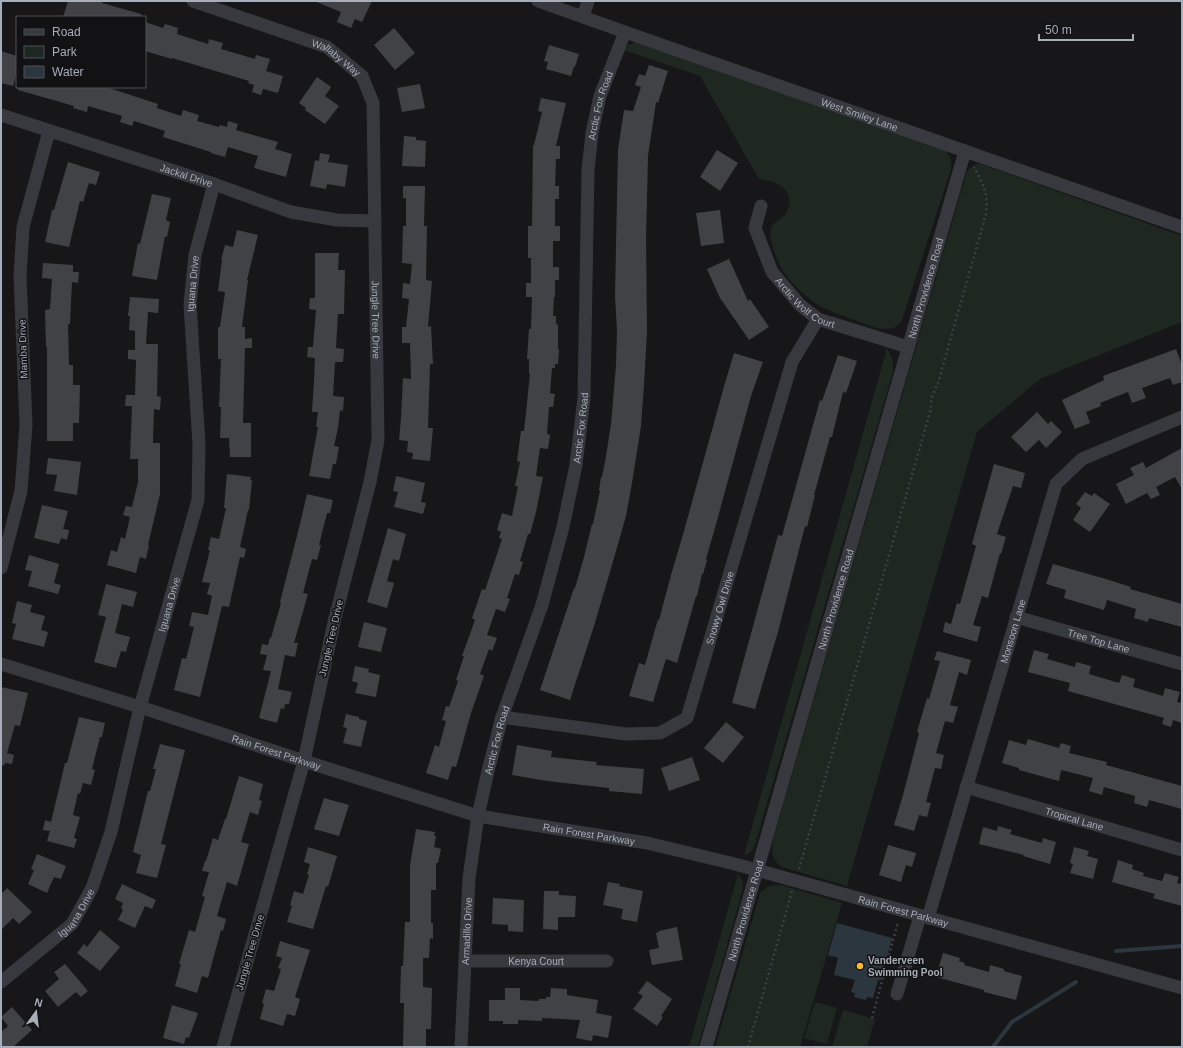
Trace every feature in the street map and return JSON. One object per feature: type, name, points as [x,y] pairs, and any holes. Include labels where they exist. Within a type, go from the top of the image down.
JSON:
[{"type":"street","name":"Wallaby Way","points":[[193,1],[327,46],[362,76],[374,103],[375,221]]},
{"type":"street","name":"West Smiley Lane","points":[[538,1],[1182,227]]},
{"type":"street","points":[[582,17],[588,1]]},
{"type":"street","name":"Arctic Fox Road","points":[[478,816],[502,717],[542,605],[576,465],[584,398],[588,170],[592,133],[600,96],[625,32]]},
{"type":"street","name":"Jackal Drive","points":[[1,115],[214,184],[292,212],[337,220],[375,221]]},
{"type":"street","name":"Mamba Drive","points":[[1,568],[21,491],[26,425],[20,276],[22,227],[49,131]]},
{"type":"street","name":"North Providence Road","points":[[706,1047],[965,151]]},
{"type":"street","name":"Iguana Drive","points":[[1,982],[72,924],[92,888],[111,832],[140,707],[198,500],[199,444],[190,305],[195,255],[214,184]]},
{"type":"street","name":"Arctic Wolf Court","points":[[761,206],[756,228],[772,272],[800,305],[818,319],[908,347]]},
{"type":"street","name":"Jungle Tree Drive","points":[[223,1047],[304,761],[335,618],[370,482],[378,440],[375,221]]},
{"type":"street","name":"Snowy Owl Drive","points":[[502,717],[626,734],[660,733],[687,718],[792,362],[818,319]]},
{"type":"street","name":"Monsoon Lane","points":[[897,994],[924,917],[966,787],[1056,484],[1082,459],[1182,417]]},
{"type":"street","name":"Tree Top Lane","points":[[1016,617],[1182,664]]},
{"type":"street","name":"Rain Forest Parkway","points":[[1,664],[140,707],[478,816],[647,843],[757,870],[1182,988]]},
{"type":"street","name":"Tropical Lane","points":[[966,787],[1182,850]]},
{"type":"street","name":"Armadillo Drive","points":[[461,1047],[469,878],[478,816]]},
{"type":"street","name":"Kenya Court","points":[[465,962],[607,961]]},
{"type":"path","points":[[799,869],[930,412],[932,397],[938,383],[986,214],[987,200],[983,185],[965,151]]},
{"type":"path","points":[[748,1047],[792,893]]},
{"type":"path","points":[[872,1018],[898,922]]},
{"type":"green space","points":[[636,42],[945,150],[950,159],[951,169],[903,317],[898,325],[892,328],[881,329],[825,309],[804,295],[794,285],[782,269],[771,241],[772,226],[786,214],[789,205],[788,193],[776,183],[759,179],[700,76],[624,50],[628,45]]},
{"type":"green space","points":[[978,163],[1182,236],[1182,322],[1040,379],[977,432],[847,886],[782,867],[778,864],[773,855],[773,840],[967,171]]},
{"type":"green space","points":[[887,348],[893,360],[893,372],[754,848],[748,854],[744,855]]},
{"type":"green space","points":[[738,874],[742,885],[741,896],[698,1047],[689,1047]]},
{"type":"green space","points":[[781,885],[842,903],[800,1047],[715,1047],[760,893],[769,886]]},
{"type":"green space","points":[[815,1002],[837,1008],[827,1044],[804,1038]]},
{"type":"green space","points":[[843,1010],[875,1019],[867,1047],[832,1047]]},
{"type":"water","name":"Vanderveen Swimming Pool","points":[[837,923],[892,938],[881,980],[878,980],[873,998],[867,997],[866,1000],[854,997],[855,993],[851,992],[855,980],[834,975],[838,958],[828,955]]},
{"type":"building","points":[[68,1],[102,1],[102,3],[141,14],[141,16],[63,16]]},
{"type":"building","points":[[314,1],[372,1],[362,22],[355,19],[351,28],[337,22],[341,12]]},
{"type":"building","points":[[146,22],[163,28],[165,24],[178,28],[177,34],[208,44],[209,39],[223,43],[221,49],[255,59],[256,55],[270,59],[266,71],[283,76],[278,93],[263,89],[261,95],[252,92],[254,85],[248,83],[249,81],[146,51]]},
{"type":"building","points":[[394,28],[415,53],[395,70],[374,45]]},
{"type":"building","points":[[549,45],[579,54],[571,76],[546,69],[548,62],[544,61]]},
{"type":"building","points":[[1,51],[16,56],[16,76],[13,86],[1,83]]},
{"type":"building","points":[[649,65],[668,71],[658,103],[656,102],[648,156],[646,238],[647,332],[641,426],[626,516],[594,626],[570,700],[540,690],[575,588],[593,524],[600,491],[601,477],[611,424],[616,365],[617,332],[615,295],[618,150],[624,110],[633,111],[641,87],[635,85],[639,74],[645,76]]},
{"type":"building","points":[[317,77],[331,87],[325,96],[339,106],[325,124],[305,110],[306,108],[299,103]]},
{"type":"building","points":[[420,84],[425,108],[402,112],[397,88]]},
{"type":"building","points":[[18,88],[109,88],[158,104],[157,108],[181,116],[183,110],[199,115],[197,121],[219,127],[220,125],[227,127],[228,121],[238,124],[236,130],[278,142],[275,149],[292,154],[286,177],[254,168],[258,156],[228,147],[225,157],[163,137],[165,131],[134,121],[132,126],[120,122],[122,116],[88,106],[87,112],[73,108],[74,106],[18,90]]},
{"type":"building","points":[[541,98],[566,103],[556,146],[560,146],[560,159],[556,159],[555,186],[559,186],[559,199],[555,199],[555,226],[560,226],[560,241],[553,241],[553,267],[559,267],[559,280],[555,280],[553,316],[556,316],[556,324],[558,325],[559,350],[558,364],[555,364],[555,368],[552,368],[550,393],[555,394],[553,407],[549,407],[547,434],[550,435],[548,449],[540,448],[536,476],[543,477],[530,534],[528,534],[520,561],[523,562],[519,575],[515,574],[507,598],[510,599],[505,612],[496,609],[487,635],[497,638],[492,651],[489,649],[480,674],[484,676],[471,713],[456,767],[452,766],[448,780],[426,773],[435,745],[439,747],[446,721],[442,720],[446,706],[449,707],[458,681],[456,680],[464,656],[462,656],[475,620],[472,618],[482,589],[485,590],[502,539],[499,538],[501,532],[497,530],[502,513],[512,516],[518,486],[515,486],[520,462],[517,461],[521,431],[524,431],[530,374],[529,359],[527,359],[529,329],[531,329],[532,297],[526,297],[526,283],[531,283],[531,258],[528,258],[528,226],[532,226],[533,145],[542,112],[538,111]]},
{"type":"building","points":[[404,136],[416,137],[416,140],[426,141],[425,167],[402,166]]},
{"type":"building","points":[[717,150],[738,163],[720,191],[700,177]]},
{"type":"building","points":[[320,153],[330,155],[328,162],[348,165],[345,187],[327,184],[326,189],[310,186],[315,160],[319,161]]},
{"type":"building","points":[[68,162],[100,172],[96,185],[89,183],[83,202],[80,201],[69,247],[45,242],[52,210],[54,210]]},
{"type":"building","points":[[403,186],[425,186],[424,226],[427,226],[426,280],[432,281],[428,327],[431,326],[433,364],[430,364],[428,428],[433,428],[430,461],[412,459],[413,453],[407,452],[408,441],[399,440],[403,378],[411,379],[410,343],[402,343],[402,327],[406,327],[409,299],[402,298],[403,283],[410,284],[412,264],[402,263],[403,226],[406,226],[406,198],[403,198]]},
{"type":"building","points":[[152,194],[171,198],[166,220],[170,222],[167,237],[165,236],[157,280],[132,276],[138,243],[140,244]]},
{"type":"building","points":[[720,210],[724,243],[701,246],[696,213]]},
{"type":"building","points":[[237,230],[258,235],[247,280],[242,327],[245,327],[245,339],[252,338],[252,348],[245,348],[243,423],[251,423],[251,457],[230,457],[229,438],[220,438],[221,407],[219,407],[221,359],[218,359],[218,327],[220,327],[225,292],[218,291],[221,260],[225,245],[233,247]]},
{"type":"building","points":[[315,253],[339,253],[338,270],[345,270],[344,314],[338,314],[336,348],[344,349],[343,362],[335,362],[333,396],[344,397],[343,411],[340,410],[334,446],[339,447],[336,464],[333,464],[330,479],[309,476],[318,427],[316,427],[318,412],[312,412],[315,358],[307,357],[308,347],[313,347],[316,310],[309,309],[310,298],[315,298]]},
{"type":"building","points":[[729,259],[748,301],[750,299],[769,327],[749,340],[720,298],[707,269]]},
{"type":"building","points":[[43,263],[73,265],[73,272],[79,272],[78,283],[72,282],[70,324],[68,324],[69,365],[73,365],[73,385],[80,385],[79,423],[73,423],[73,441],[47,441],[47,347],[45,310],[50,309],[52,279],[42,278]]},
{"type":"building","points":[[130,297],[159,299],[158,313],[148,312],[146,344],[158,344],[157,396],[161,397],[160,410],[154,409],[153,443],[160,443],[160,494],[146,559],[140,557],[136,573],[107,565],[111,550],[117,552],[121,537],[125,539],[130,517],[123,515],[126,506],[132,507],[138,482],[138,459],[130,459],[132,406],[125,406],[126,395],[135,395],[136,360],[128,359],[128,350],[135,350],[135,331],[129,330],[130,316],[128,316]]},
{"type":"building","points":[[1176,349],[1182,365],[1182,382],[1173,385],[1170,378],[1142,388],[1146,398],[1132,403],[1128,392],[1100,403],[1101,406],[1086,412],[1090,423],[1075,429],[1062,400],[1104,380],[1103,376]]},
{"type":"building","points":[[734,353],[763,362],[751,396],[706,559],[707,560],[677,663],[666,659],[653,702],[629,696],[639,663],[645,665],[658,619],[659,620]]},
{"type":"building","points":[[838,355],[857,361],[846,393],[843,392],[832,437],[830,437],[814,495],[807,527],[805,526],[778,632],[755,709],[732,703],[778,535],[782,536],[820,400],[822,401]]},
{"type":"building","points":[[1037,412],[1048,424],[1051,421],[1062,432],[1046,448],[1039,440],[1026,452],[1011,437]]},
{"type":"building","points":[[1182,448],[1182,489],[1175,477],[1156,487],[1160,495],[1151,499],[1147,493],[1126,504],[1116,484],[1134,475],[1130,468],[1143,462],[1146,468]]},
{"type":"building","points":[[48,458],[81,462],[77,495],[54,491],[57,475],[46,474]]},
{"type":"building","points":[[994,464],[1025,473],[1021,488],[1013,486],[997,534],[1006,537],[1001,554],[1000,553],[988,598],[982,596],[973,625],[981,627],[977,642],[943,632],[945,622],[951,624],[957,603],[960,604],[976,546],[972,544]]},
{"type":"building","points":[[227,474],[251,477],[250,480],[252,480],[249,510],[240,547],[246,549],[244,558],[240,557],[229,607],[222,606],[200,697],[174,690],[182,658],[186,659],[194,627],[189,626],[192,612],[208,615],[212,596],[207,594],[210,583],[202,582],[210,550],[208,550],[211,537],[219,539],[226,508],[224,508]]},
{"type":"building","points":[[396,476],[425,483],[421,502],[426,503],[423,514],[394,507],[398,492],[393,491]]},
{"type":"building","points":[[1085,492],[1092,496],[1094,493],[1110,504],[1090,532],[1073,520],[1081,508],[1076,504]]},
{"type":"building","points":[[307,494],[333,500],[330,513],[327,513],[317,560],[312,559],[303,593],[308,594],[294,643],[298,643],[295,657],[285,655],[278,689],[292,692],[289,704],[285,704],[284,709],[281,708],[277,723],[259,718],[271,671],[263,670],[267,655],[260,654],[262,644],[268,645],[270,637],[271,638],[281,603],[280,602]]},
{"type":"building","points":[[42,505],[68,511],[63,529],[69,530],[67,540],[61,538],[59,544],[34,538]]},
{"type":"building","points":[[388,528],[406,534],[399,561],[393,559],[387,581],[394,583],[387,608],[367,602]]},
{"type":"building","points":[[29,555],[59,564],[54,583],[61,585],[58,594],[28,586],[32,571],[25,570]]},
{"type":"building","points":[[1053,564],[1106,579],[1131,587],[1130,589],[1182,604],[1182,627],[1149,618],[1148,622],[1134,618],[1136,609],[1107,600],[1104,610],[1064,598],[1066,590],[1046,584]]},
{"type":"building","points":[[106,584],[137,592],[133,607],[122,604],[115,633],[130,637],[126,652],[121,651],[116,668],[94,662],[106,617],[98,615]]},
{"type":"building","points":[[17,601],[32,605],[30,612],[45,616],[41,630],[48,632],[44,647],[12,639],[16,624],[12,623]]},
{"type":"building","points":[[364,622],[387,628],[381,652],[358,647]]},
{"type":"building","points":[[1034,650],[1049,654],[1047,659],[1075,667],[1076,662],[1091,666],[1089,674],[1119,683],[1122,675],[1135,679],[1133,687],[1163,696],[1165,688],[1180,692],[1177,702],[1182,703],[1182,723],[1173,720],[1171,727],[1162,724],[1164,718],[1068,691],[1070,683],[1028,672]]},
{"type":"building","points":[[937,651],[971,660],[967,675],[959,672],[950,705],[958,707],[953,723],[945,721],[936,753],[944,755],[941,769],[935,768],[926,802],[931,803],[927,817],[919,815],[914,831],[894,825],[919,733],[917,732],[927,698],[929,699],[940,661],[934,660]]},
{"type":"building","points":[[355,666],[369,669],[368,672],[380,675],[376,697],[355,693],[358,683],[352,681]]},
{"type":"building","points":[[1,687],[28,693],[20,726],[15,725],[7,753],[14,755],[12,764],[5,763],[4,766],[1,765]]},
{"type":"building","points":[[346,714],[359,717],[359,719],[367,721],[361,747],[343,743],[347,728],[343,727]]},
{"type":"building","points":[[79,717],[105,723],[92,769],[95,770],[91,785],[83,783],[80,794],[78,793],[73,815],[80,817],[74,838],[77,839],[74,848],[47,841],[50,831],[43,830],[45,820],[51,822],[65,763],[67,763]]},
{"type":"building","points":[[726,722],[744,737],[723,763],[704,748]]},
{"type":"building","points":[[1028,739],[1059,748],[1061,743],[1071,746],[1069,753],[1107,762],[1106,765],[1182,786],[1182,809],[1149,800],[1147,807],[1134,803],[1135,796],[1104,787],[1102,795],[1089,791],[1093,778],[1061,770],[1059,781],[1019,770],[1019,768],[1002,763],[1009,740],[1026,745]]},
{"type":"building","points":[[160,744],[185,750],[161,844],[166,845],[157,878],[136,873],[141,855],[133,852],[148,791],[150,791],[156,769],[153,769]]},
{"type":"building","points":[[517,745],[552,751],[551,757],[597,762],[596,765],[644,769],[642,794],[609,791],[609,788],[547,781],[512,775]]},
{"type":"building","points":[[692,757],[700,780],[669,791],[661,768]]},
{"type":"building","points":[[239,776],[263,784],[259,800],[262,801],[258,815],[250,812],[241,842],[249,844],[237,886],[227,882],[217,916],[226,919],[223,931],[221,930],[208,978],[202,976],[197,993],[175,986],[181,964],[179,964],[189,930],[195,932],[205,897],[202,896],[209,872],[202,871],[205,861],[213,838],[218,840]]},
{"type":"building","points":[[324,798],[349,805],[339,836],[314,829]]},
{"type":"building","points":[[998,826],[1012,830],[1010,834],[1042,843],[1043,838],[1056,842],[1050,864],[1023,856],[1024,855],[979,844],[983,827],[997,831]]},
{"type":"building","points":[[416,829],[435,832],[434,836],[436,836],[434,847],[441,849],[438,863],[436,863],[436,890],[431,890],[431,923],[433,923],[433,939],[430,938],[429,958],[423,958],[423,987],[432,988],[431,1029],[426,1029],[426,1046],[403,1046],[404,1003],[400,1003],[401,966],[403,966],[405,922],[410,922],[410,865]]},
{"type":"building","points":[[888,845],[916,853],[912,867],[906,865],[901,882],[879,875]]},
{"type":"building","points":[[308,847],[337,856],[313,929],[287,922],[292,906],[290,905],[294,891],[303,894],[309,875],[307,874],[310,864],[304,862]]},
{"type":"building","points":[[1074,847],[1089,851],[1087,856],[1098,859],[1093,879],[1070,873],[1073,864],[1070,863]]},
{"type":"building","points":[[37,854],[66,866],[61,879],[54,877],[47,893],[28,884],[34,870],[31,869]]},
{"type":"building","points":[[1118,860],[1133,865],[1132,869],[1144,873],[1143,876],[1162,881],[1165,873],[1179,877],[1177,883],[1182,884],[1182,906],[1153,898],[1155,894],[1112,882]]},
{"type":"building","points":[[608,882],[643,891],[637,922],[621,919],[623,909],[603,905]]},
{"type":"building","points":[[122,884],[156,900],[152,909],[145,906],[135,928],[118,920],[123,910],[121,908],[123,903],[115,899]]},
{"type":"building","points":[[7,888],[32,912],[19,924],[13,918],[1,930],[1,894]]},
{"type":"building","points":[[544,891],[559,891],[559,895],[576,896],[575,917],[558,917],[558,930],[543,929]]},
{"type":"building","points":[[493,898],[524,900],[523,932],[508,931],[508,925],[492,924]]},
{"type":"building","points":[[677,927],[683,960],[652,965],[649,950],[659,948],[656,933]]},
{"type":"building","points":[[100,930],[120,947],[100,971],[77,953],[84,944],[87,947]]},
{"type":"building","points":[[280,941],[310,950],[295,997],[300,999],[295,1016],[287,1014],[283,1026],[260,1019],[266,989],[274,991],[281,969],[278,968],[282,958],[276,956]]},
{"type":"building","points":[[943,953],[960,958],[959,961],[965,963],[964,965],[989,972],[990,965],[1022,976],[1016,1000],[936,977]]},
{"type":"building","points":[[65,964],[88,991],[81,997],[76,992],[58,1007],[45,991],[59,979],[54,972]]},
{"type":"building","points":[[647,981],[672,999],[661,1016],[663,1017],[657,1026],[633,1009],[643,996],[638,993]]},
{"type":"building","points":[[505,988],[520,988],[520,1000],[538,1001],[539,999],[546,999],[546,997],[550,997],[551,988],[567,989],[567,995],[598,1000],[596,1013],[612,1016],[608,1038],[593,1035],[592,1041],[576,1038],[580,1020],[542,1018],[542,1021],[518,1020],[518,1024],[503,1024],[503,1021],[489,1021],[489,1000],[505,1000]]},
{"type":"building","points":[[172,1005],[198,1013],[189,1038],[186,1037],[184,1044],[163,1038]]},
{"type":"building","points":[[12,1007],[32,1030],[13,1047],[1,1047],[1,1032],[8,1026],[1,1017]]},
{"type":"waterway","points":[[1116,951],[1182,946]]},
{"type":"waterway","points":[[993,1047],[1012,1022],[1076,982]]},
{"type":"place","name":"Vanderveen Swimming Pool","points":[[860,966]]}]
